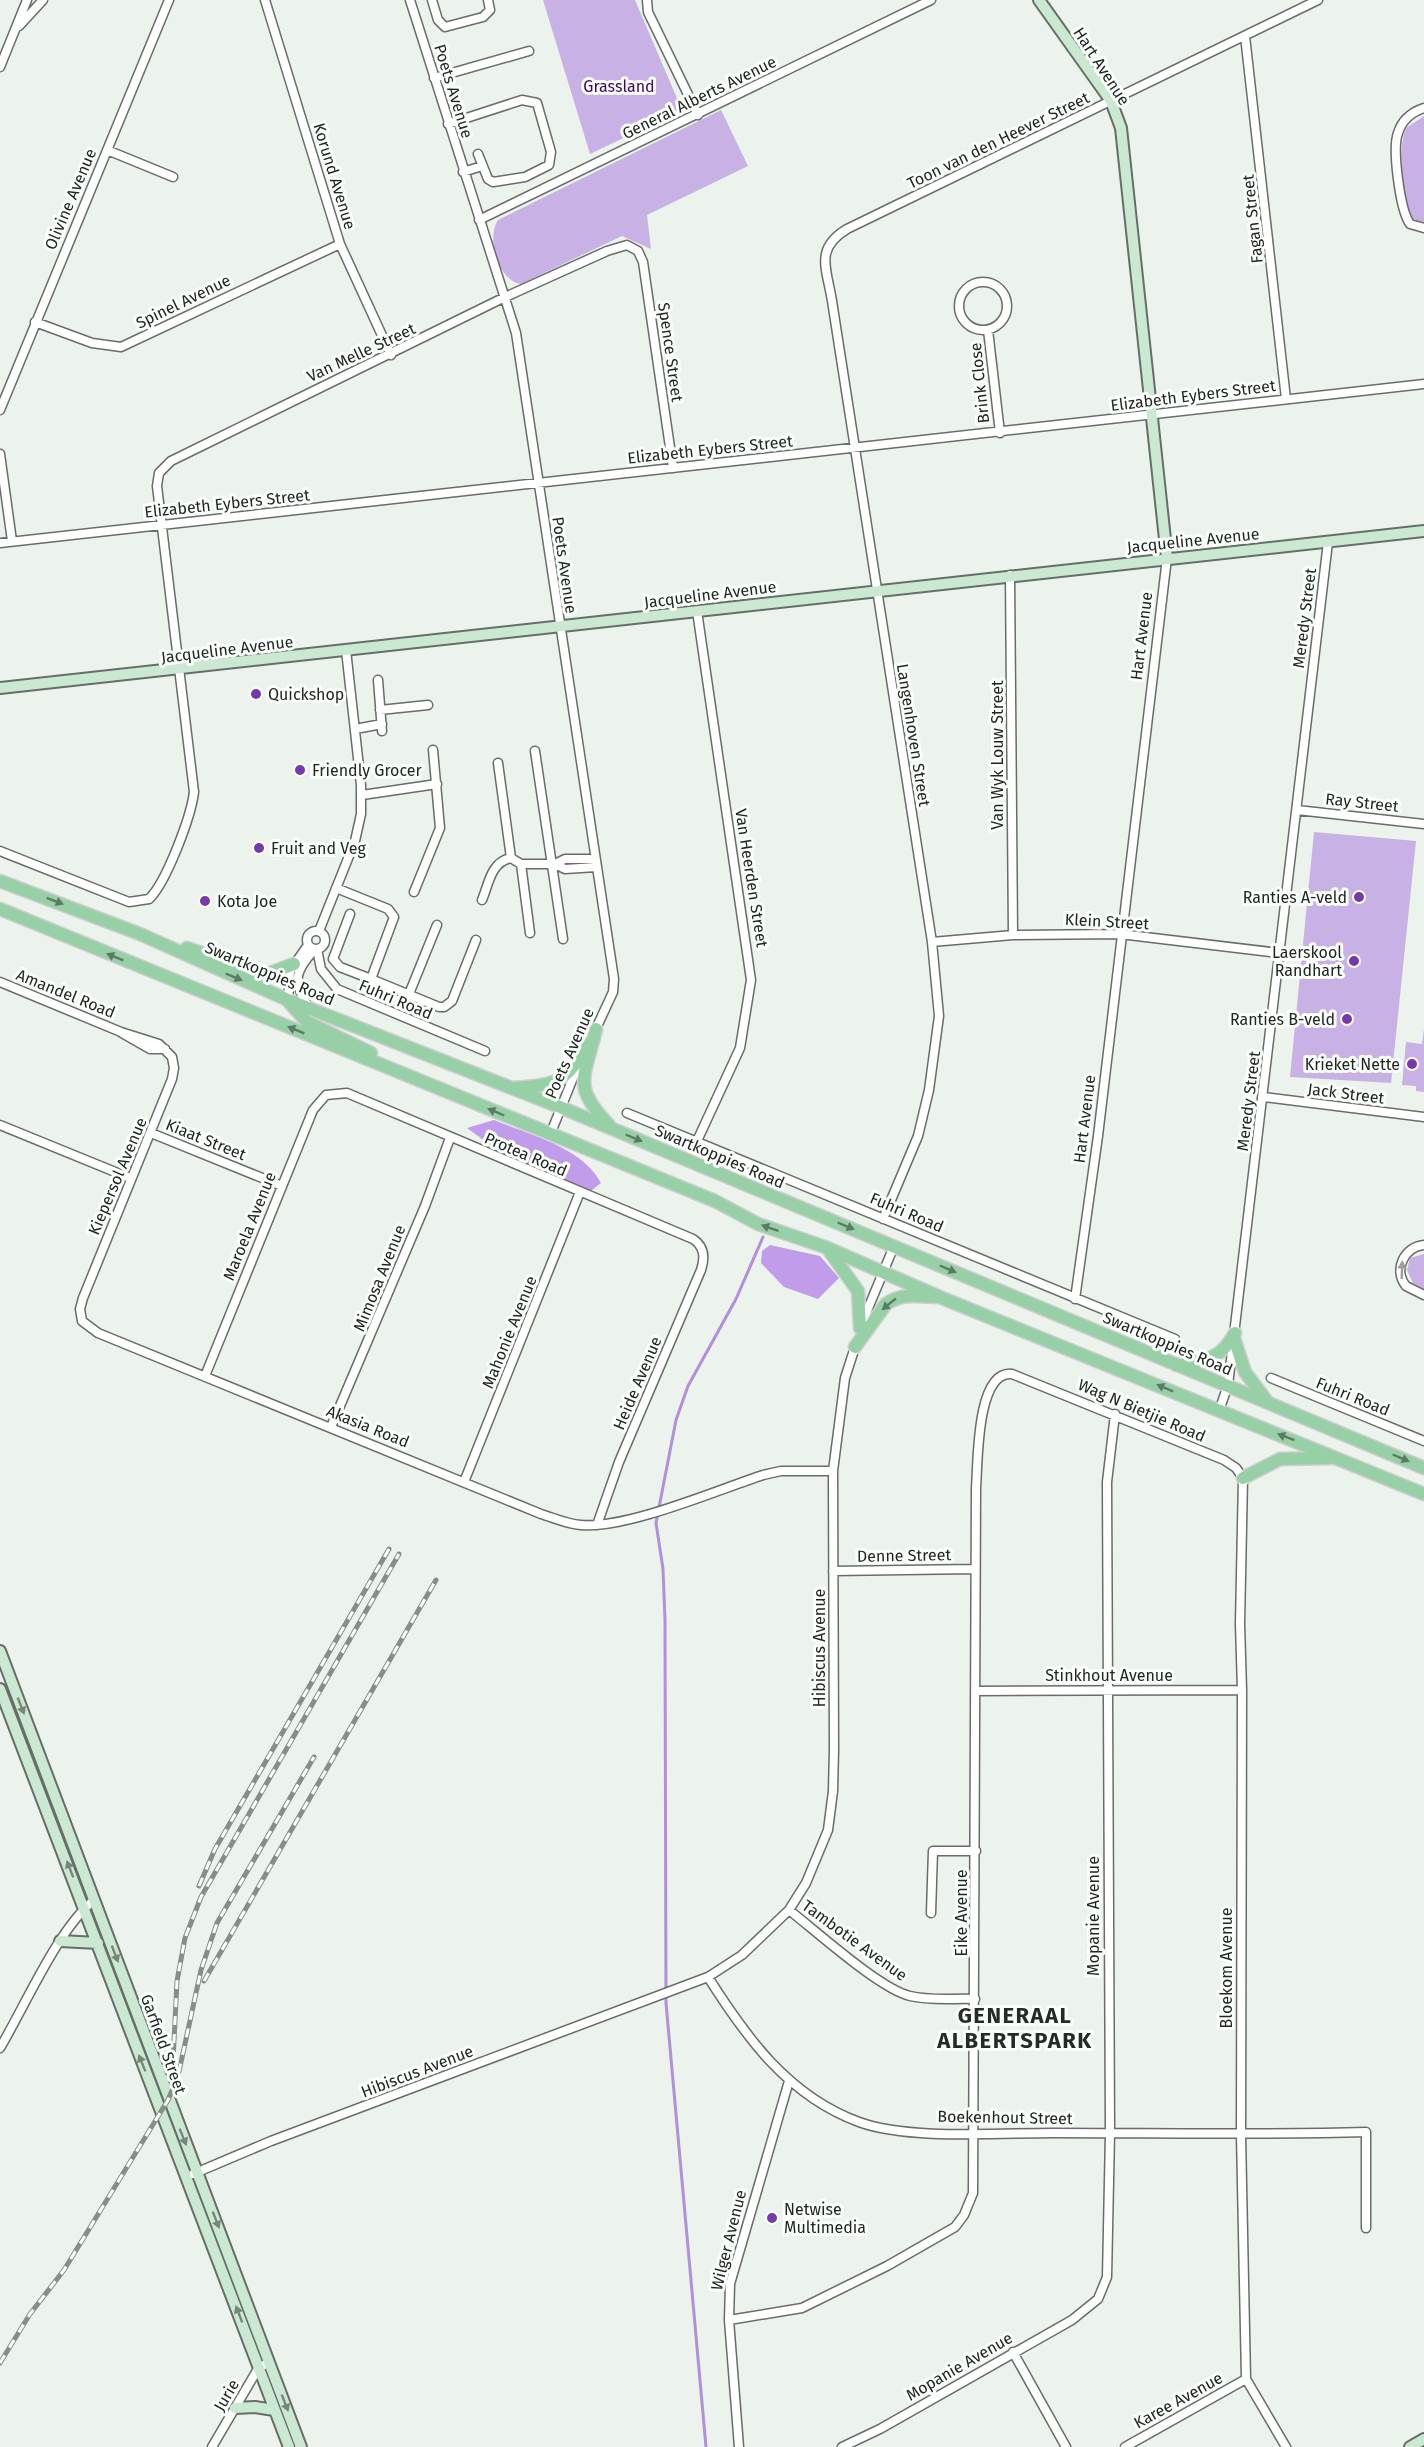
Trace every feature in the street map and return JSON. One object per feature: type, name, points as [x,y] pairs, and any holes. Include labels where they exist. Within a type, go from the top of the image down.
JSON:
[{"type":"main road","name":"Swartkoppies Road","points":[[0,881],[140,934],[288,1000],[560,1107],[1424,1468]]},
{"type":"main road","points":[[0,909],[715,1201],[758,1224],[825,1247],[942,1298],[1341,1458],[1424,1494]]},
{"type":"main road","points":[[140,934],[258,973],[267,974],[298,964]]},
{"type":"main road","points":[[288,1000],[307,1022],[373,1054],[385,1066]]},
{"type":"main road","points":[[597,1029],[583,1089],[593,1109],[613,1129]]},
{"type":"main road","points":[[510,1088],[545,1085],[565,1077],[589,1044]]},
{"type":"main road","points":[[825,1247],[856,1286],[859,1296],[860,1328]]},
{"type":"main road","points":[[855,1347],[886,1304],[893,1299],[907,1296],[942,1298]]},
{"type":"main road","points":[[1175,1365],[1216,1356],[1226,1349],[1234,1335]]},
{"type":"main road","points":[[1234,1335],[1245,1372],[1270,1403]]},
{"type":"main road","points":[[1243,1478],[1280,1459],[1341,1458]]},
{"type":"street","points":[[0,67],[27,0]]},
{"type":"street","points":[[16,28],[44,0]]},
{"type":"street","name":"Olivine Avenue","points":[[0,410],[169,0]]},
{"type":"street","name":"Korund Avenue","points":[[265,0],[340,244],[391,356]]},
{"type":"street","name":"Poets Avenue","points":[[410,0],[516,333],[614,984],[597,1029],[560,1107],[550,1135]]},
{"type":"street","points":[[432,0],[438,20],[445,27],[483,17],[489,10],[488,0]]},
{"type":"street","points":[[647,0],[648,12],[698,115]]},
{"type":"street","name":"General Alberts Avenue","points":[[479,220],[931,0]]},
{"type":"street","name":"Hart Avenue","points":[[1039,0],[1111,101],[1121,128],[1167,558],[1120,934],[1098,1136],[1076,1299]]},
{"type":"street","name":"Toon van den Heever Street","points":[[826,249],[833,238],[847,229],[1318,0]]},
{"type":"street","name":"Fagan Street","points":[[1245,36],[1286,399]]},
{"type":"street","points":[[434,78],[528,51]]},
{"type":"street","points":[[448,124],[522,100],[537,104],[551,152],[549,165],[525,177],[500,183],[488,179],[478,154]]},
{"type":"street","points":[[1424,108],[1407,117],[1402,124],[1396,144],[1403,213],[1410,224],[1424,228]]},
{"type":"street","points":[[107,150],[173,177]]},
{"type":"street","points":[[463,172],[482,166]]},
{"type":"street","name":"Spinel Avenue","points":[[35,322],[99,345],[121,347],[340,244]]},
{"type":"street","name":"Van Melle Street","points":[[0,851],[129,902],[145,901],[160,885],[193,803],[194,780],[157,486],[159,473],[165,465],[300,397],[391,356],[503,298],[607,251],[630,245]]},
{"type":"street","name":"Spence Street","points":[[630,245],[638,251],[643,262],[673,468]]},
{"type":"street","name":"Langenhoven Street","points":[[826,249],[854,448],[932,942],[939,1016],[929,1090],[918,1136],[883,1219]]},
{"type":"street","name":"Brink Close","points":[[978,282],[995,285],[1001,290],[1007,305],[1002,321],[988,330],[973,329],[962,318],[959,311],[961,296],[971,285],[978,282]]},
{"type":"street","name":"Brink Close","points":[[988,330],[1000,433]]},
{"type":"street","name":"Elizabeth Eybers Street","points":[[0,543],[1424,384]]},
{"type":"street","points":[[0,454],[12,541]]},
{"type":"street","name":"Jacqueline Avenue","points":[[0,688],[180,670],[1011,575],[1424,531]]},
{"type":"street","name":"Meredy Street","points":[[1219,1411],[1228,1385],[1264,1098],[1328,542]]},
{"type":"street","name":"Van Wyk Louw Street","points":[[1011,575],[1013,935]]},
{"type":"street","name":"Van Heerden Street","points":[[697,611],[752,980],[740,1048],[698,1141]]},
{"type":"street","points":[[319,931],[357,833],[362,795],[346,650]]},
{"type":"street","points":[[355,729],[382,727],[378,680]]},
{"type":"street","points":[[380,710],[428,705]]},
{"type":"street","points":[[414,892],[440,833],[433,750]]},
{"type":"street","points":[[535,751],[554,864],[563,939]]},
{"type":"street","points":[[498,763],[511,858]]},
{"type":"street","points":[[362,795],[437,784]]},
{"type":"street","name":"Ray Street","points":[[1297,810],[1424,824]]},
{"type":"street","points":[[483,900],[495,868],[501,860],[511,858],[521,864],[554,864],[565,869],[596,863]]},
{"type":"street","points":[[521,864],[530,933]]},
{"type":"street","points":[[336,888],[388,909],[394,917],[371,979]]},
{"type":"street","points":[[350,914],[333,959],[340,967],[439,1007],[449,1005],[476,940]]},
{"type":"street","points":[[409,994],[437,925]]},
{"type":"street","points":[[319,931],[309,934],[321,969]]},
{"type":"street","points":[[288,1000],[290,971],[313,948],[325,943],[324,936],[319,931]]},
{"type":"street","name":"Klein Street","points":[[932,942],[1013,935],[1120,934],[1280,953]]},
{"type":"street","points":[[298,964],[321,969]]},
{"type":"street","points":[[298,964],[298,987],[308,1007]]},
{"type":"street","name":"Fuhri Road","points":[[321,969],[337,989],[485,1051]]},
{"type":"street","name":"Amandel Road","points":[[0,982],[121,1032],[132,1041],[150,1049],[165,1049]]},
{"type":"street","name":"Kiepersol Avenue","points":[[81,1316],[83,1298],[130,1178],[151,1133],[174,1068],[172,1057],[165,1049]]},
{"type":"street","name":"Protea Road","points":[[330,1094],[347,1093],[693,1239],[700,1244],[704,1254]]},
{"type":"street","name":"Maroela Avenue","points":[[205,1376],[313,1110],[317,1102],[330,1094]]},
{"type":"street","name":"Jack Street","points":[[1264,1098],[1424,1117]]},
{"type":"street","name":"Fuhri Road","points":[[627,1113],[1175,1339]]},
{"type":"street","points":[[0,1125],[130,1178]]},
{"type":"street","name":"Kiaat Street","points":[[151,1133],[282,1186]]},
{"type":"street","name":"Mimosa Avenue","points":[[331,1426],[421,1217],[450,1138]]},
{"type":"street","name":"Mahonie Avenue","points":[[464,1482],[580,1192]]},
{"type":"street","points":[[1424,1245],[1416,1246],[1408,1251],[1403,1257],[1401,1272],[1406,1286],[1424,1295]]},
{"type":"street","name":"Hibiscus Avenue","points":[[186,2177],[271,2141],[708,1977],[752,1947],[789,1910],[806,1883],[822,1849],[832,1812],[834,1749],[833,1471],[844,1378],[860,1328],[894,1246]]},
{"type":"street","name":"Heide Avenue","points":[[597,1525],[619,1462],[701,1270],[704,1254]]},
{"type":"street","name":"Akasia Road","points":[[81,1316],[86,1325],[99,1333],[331,1426],[541,1514],[567,1522],[597,1525],[654,1511],[763,1474],[781,1471],[833,1471]]},
{"type":"street","name":"Eike Avenue","points":[[729,2320],[802,2308],[887,2266],[955,2227],[964,2215],[973,2193],[976,1488],[990,1386],[1000,1375],[1023,1378]]},
{"type":"street","name":"Wag N Bietjie Road","points":[[1023,1378],[1224,1460],[1236,1468],[1243,1478]]},
{"type":"street","name":"Fuhri Road","points":[[1271,1378],[1424,1441]]},
{"type":"street","name":"Mopanie Avenue","points":[[842,2447],[880,2429],[1072,2320],[1091,2307],[1103,2289],[1109,2259],[1110,2133],[1107,1482],[1115,1414]]},
{"type":"street","name":"Bloekom Avenue","points":[[1243,1478],[1240,1613],[1242,1690],[1241,2135],[1246,2379],[1286,2447]]},
{"type":"street","name":"Denne Street","points":[[833,1571],[975,1569]]},
{"type":"street","name":"Garfield Street","points":[[0,1652],[168,2100],[198,2172],[264,2365],[274,2410],[289,2447]]},
{"type":"street","name":"Garfield Street","points":[[0,1689],[186,2177],[264,2365],[301,2447]]},
{"type":"street","name":"Stinkhout Avenue","points":[[975,1691],[1242,1690]]},
{"type":"street","points":[[931,1913],[933,1851],[976,1851]]},
{"type":"street","points":[[0,2048],[60,1941],[85,1907],[94,1900]]},
{"type":"street","name":"Tambotie Avenue","points":[[789,1910],[866,1970],[901,1993],[921,1998],[975,1999]]},
{"type":"street","points":[[60,1941],[98,1943]]},
{"type":"street","name":"Boekenhout Street","points":[[708,1977],[744,2033],[789,2081],[840,2113],[859,2122],[905,2131],[975,2133],[1241,2135],[1366,2132],[1366,2229]]},
{"type":"street","name":"Wilger Avenue","points":[[739,2447],[729,2320],[729,2284],[789,2081]]},
{"type":"street","points":[[1013,2352],[1066,2447]]},
{"type":"street","name":"Jurie","points":[[212,2447],[264,2365]]},
{"type":"street","name":"Karee Avenue","points":[[1125,2447],[1246,2379]]},
{"type":"street","points":[[235,2408],[255,2407],[274,2410]]},
{"type":"street","points":[[1410,2447],[1424,2439]]},
{"type":"green space","name":"Grassland","points":[[543,0],[635,0],[682,110],[590,154]]},
{"type":"green space","points":[[721,110],[748,166],[647,215],[651,249],[622,236],[521,284],[513,281],[500,267],[493,237],[498,220]]},
{"type":"green space","points":[[1424,116],[1424,224],[1413,222],[1409,213],[1401,161],[1406,128]]},
{"type":"green space","name":"Laerskool Randhart","points":[[1314,832],[1416,841],[1391,1083],[1290,1077]]},
{"type":"green space","name":"Krieket Nette","points":[[1424,1029],[1424,1092],[1416,1091],[1416,1086],[1402,1085],[1406,1042],[1422,1044]]},
{"type":"green space","points":[[1424,1254],[1424,1289],[1413,1283],[1407,1270],[1410,1258]]},
{"type":"shaded area","points":[[494,1120],[568,1151],[581,1160],[601,1183],[587,1194],[511,1160],[467,1128]]},
{"type":"shaded area","points":[[770,1245],[820,1256],[839,1278],[818,1299],[784,1287],[761,1263],[762,1251]]},
{"type":"waterway","points":[[706,2447],[666,2003],[665,1620],[663,1569],[656,1523],[676,1420],[688,1386],[736,1299],[763,1237]]},
{"type":"railway","points":[[199,1886],[215,1849],[389,1549]]},
{"type":"railway","points":[[173,2061],[177,1981],[185,1938],[201,1897],[399,1554]]},
{"type":"railway","points":[[204,1981],[436,1580]]},
{"type":"railway","points":[[0,2363],[30,2314],[64,2270],[168,2100],[178,2076],[201,1970],[217,1923],[314,1757]]},
{"type":"place","name":"Quickshop","points":[[256,694]]},
{"type":"place","name":"Friendly Grocer","points":[[300,770]]},
{"type":"place","name":"Fruit and Veg","points":[[259,848]]},
{"type":"place","name":"Ranties A-veld","points":[[1359,897]]},
{"type":"place","name":"Kota Joe","points":[[205,901]]},
{"type":"place","name":"Laerskool Randhart","points":[[1354,961]]},
{"type":"place","name":"Ranties B-veld","points":[[1347,1019]]},
{"type":"place","name":"Krieket Nette","points":[[1412,1064]]},
{"type":"place","name":"Netwise Multimedia","points":[[772,2218]]},
{"type":"district","name":"GENERAAL ALBERTSPARK","points":[[1015,2028]]}]
